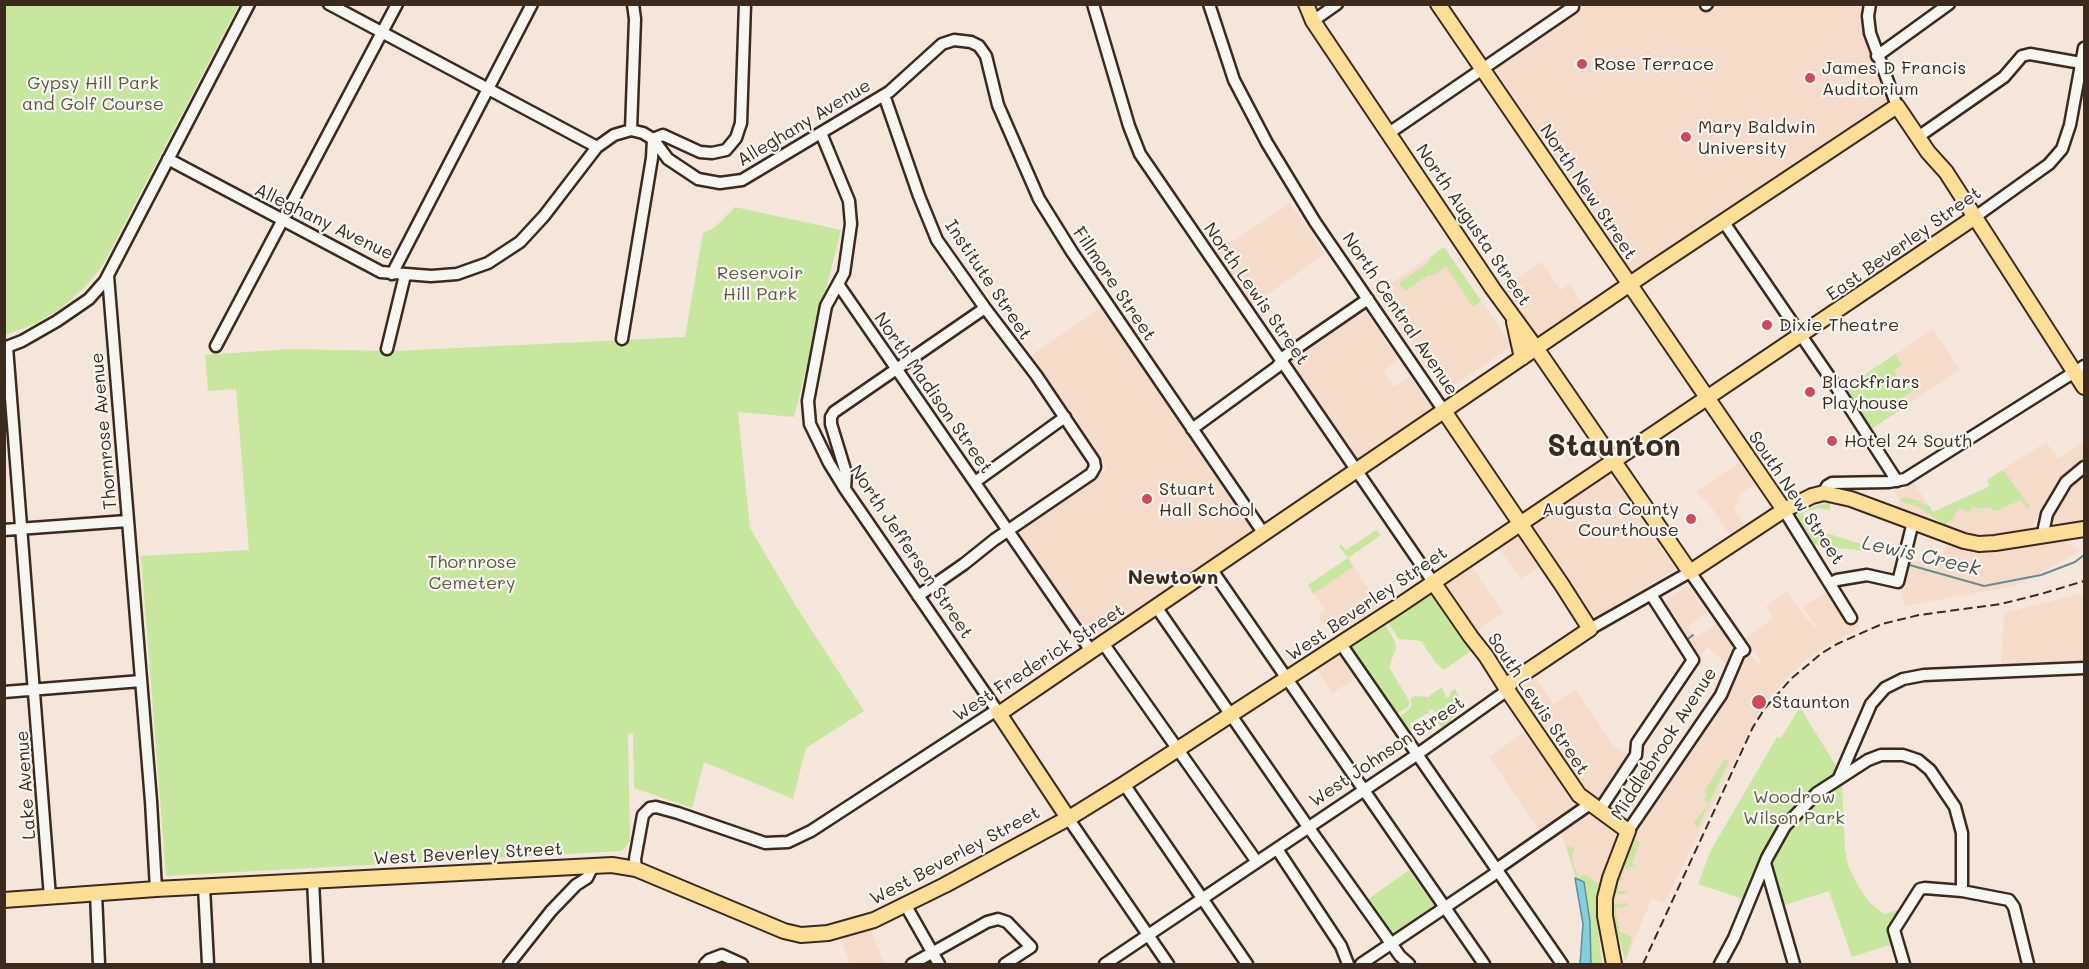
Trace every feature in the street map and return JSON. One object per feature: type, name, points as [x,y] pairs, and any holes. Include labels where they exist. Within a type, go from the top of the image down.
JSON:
[{"type":"main road","name":"North Augusta Street","points":[[1306,4],[1313,21],[1512,317],[1615,461],[1690,572]]},
{"type":"main road","name":"North New Street","points":[[1438,4],[1707,399]]},
{"type":"main road","points":[[1897,106],[1946,172],[2080,368],[2085,387]]},
{"type":"main road","name":"West Frederick Street","points":[[998,712],[1003,711],[1157,608],[1723,221],[1897,106]]},
{"type":"main road","name":"East Beverley Street","points":[[1615,461],[1975,217]]},
{"type":"main road","points":[[1512,317],[1522,358]]},
{"type":"main road","name":"South New Street","points":[[1707,399],[1784,510]]},
{"type":"main road","name":"North Central Avenue","points":[[1444,411],[1590,629]]},
{"type":"main road","name":"West Beverley Street","points":[[4,900],[313,880],[622,866],[636,869],[784,931],[801,935],[828,933],[854,926],[906,906],[1068,818],[1125,784],[1341,644],[1615,461]]},
{"type":"main road","points":[[1690,572],[1784,510],[1812,496],[1824,493],[1851,500],[1964,541],[1979,544],[2083,530]]},
{"type":"main road","name":"South Lewis Street","points":[[1433,582],[1579,795],[1628,831]]},
{"type":"main road","name":"West Johnson Street","points":[[1507,688],[1511,682],[1590,629]]},
{"type":"main road","name":"North Jefferson Street","points":[[998,712],[1068,818]]},
{"type":"main road","name":"Middlebrook Avenue","points":[[1614,964],[1605,915],[1605,897],[1628,831]]},
{"type":"street","points":[[6,347],[24,340],[85,302],[99,289],[108,276],[249,4]]},
{"type":"street","points":[[329,4],[597,147]]},
{"type":"street","points":[[216,346],[397,4]]},
{"type":"street","points":[[392,274],[532,4]]},
{"type":"street","points":[[631,130],[635,19],[633,4]]},
{"type":"street","points":[[622,339],[653,139],[663,135],[700,152],[712,153],[726,150],[736,138],[741,123],[745,4]]},
{"type":"street","name":"North Lewis Street","points":[[1094,4],[1129,126],[1140,154],[1433,582]]},
{"type":"street","name":"North Central Avenue","points":[[1209,4],[1233,76],[1245,103],[1298,195],[1444,411]]},
{"type":"street","points":[[1313,21],[1337,4]]},
{"type":"street","points":[[1870,4],[1868,27],[1897,106]]},
{"type":"street","points":[[1877,56],[1949,4]]},
{"type":"street","points":[[1389,133],[1572,6]]},
{"type":"street","name":"Alleghany Avenue","points":[[168,159],[381,272],[431,276],[457,274],[479,267],[505,254],[525,238],[597,147],[614,135],[631,130],[642,133],[653,139],[668,159],[702,180],[729,182],[752,176],[884,95],[940,46],[954,40],[967,41]]},
{"type":"street","name":"Fillmore Street","points":[[967,41],[978,46],[985,53],[998,105],[1039,199],[1072,252],[1264,534]]},
{"type":"street","name":"East Beverley Street","points":[[1975,217],[2049,164],[2062,149],[2070,125],[2085,48]]},
{"type":"street","points":[[1918,137],[2004,77],[2022,56],[2030,54],[2081,63]]},
{"type":"street","name":"Institute Street","points":[[884,95],[892,124],[932,230],[985,308],[1036,375],[1094,461],[1095,467],[1091,474],[1008,530]]},
{"type":"street","points":[[820,133],[850,207],[851,224],[847,258],[844,273],[838,284]]},
{"type":"street","points":[[1723,221],[1897,481]]},
{"type":"street","points":[[387,349],[405,275]]},
{"type":"street","name":"Thornrose Avenue","points":[[108,276],[156,889]]},
{"type":"street","name":"North Madison Street","points":[[838,284],[1091,651]]},
{"type":"street","name":"North Jefferson Street","points":[[838,284],[826,306],[807,411],[812,430],[845,489],[998,712]]},
{"type":"street","points":[[1192,429],[1277,367],[1285,356],[1368,298]]},
{"type":"street","points":[[845,489],[846,473],[831,424],[834,412],[985,308]]},
{"type":"street","name":"Lake Avenue","points":[[6,347],[50,897]]},
{"type":"street","points":[[1824,493],[1827,486],[1833,483],[1905,479],[2080,368]]},
{"type":"street","points":[[975,482],[1065,417]]},
{"type":"street","points":[[2044,536],[2047,514],[2066,482],[2085,467]]},
{"type":"street","name":"South New Street","points":[[1784,510],[1851,618]]},
{"type":"street","points":[[4,530],[127,521]]},
{"type":"street","points":[[1831,583],[1867,575],[1898,582],[1913,522]]},
{"type":"street","points":[[918,596],[1008,530]]},
{"type":"street","points":[[1212,570],[1484,964]]},
{"type":"street","name":"West Johnson Street","points":[[1590,629],[1652,596],[1690,572]]},
{"type":"street","name":"Middlebrook Avenue","points":[[1628,831],[1723,692],[1739,653],[1744,650],[1690,572]]},
{"type":"street","points":[[1361,964],[1497,870],[1594,807],[1636,755],[1637,743],[1693,660],[1652,596]]},
{"type":"street","points":[[1157,608],[1392,944],[1400,960],[1409,964]]},
{"type":"street","points":[[1103,643],[1257,862]]},
{"type":"street","points":[[1341,644],[1562,964]]},
{"type":"street","points":[[1839,778],[1871,704],[1885,688],[1903,679],[1924,675],[2085,668]]},
{"type":"street","points":[[4,692],[141,681]]},
{"type":"street","name":"West Johnson Street","points":[[1105,964],[1417,755],[1502,694],[1507,688]]},
{"type":"street","name":"West Frederick Street","points":[[636,869],[635,859],[643,815],[650,808],[656,807],[678,813],[765,843],[788,842],[812,831],[998,712]]},
{"type":"street","points":[[1720,964],[1734,938],[1765,863],[1792,818],[1817,793],[1875,757],[1888,754],[1912,757],[1930,770],[1955,807],[1962,833],[1962,891]]},
{"type":"street","points":[[1125,784],[1247,964]]},
{"type":"street","points":[[1068,818],[1168,964]]},
{"type":"street","points":[[1276,849],[1341,946],[1348,964]]},
{"type":"street","points":[[1765,863],[1794,964]]},
{"type":"street","points":[[509,964],[551,910],[576,885],[587,878],[593,866]]},
{"type":"street","points":[[313,880],[317,964]]},
{"type":"street","points":[[204,887],[208,964]]},
{"type":"street","points":[[1904,964],[1894,930],[1922,888],[1962,891],[2009,900],[2014,906],[2028,964]]},
{"type":"street","points":[[96,893],[99,964]]},
{"type":"street","points":[[906,906],[939,964]]},
{"type":"street","points":[[912,964],[987,922],[998,919],[1011,925],[1031,947],[1005,964]]},
{"type":"street","points":[[705,964],[722,955],[742,964]]},
{"type":"shaded area","name":"Mary Baldwin University","points":[[1584,5],[1868,5],[1861,23],[1889,99],[1632,272],[1495,68]]},
{"type":"shaded area","points":[[1290,203],[1325,254],[1252,305],[1216,253]]},
{"type":"shaded area","points":[[1444,247],[1512,346],[1446,391],[1442,390],[1376,294]]},
{"type":"shaded area","points":[[1542,262],[1561,290],[1569,284],[1584,305],[1538,337],[1504,287]]},
{"type":"shaded area","name":"Stuart Hall School","points":[[1102,307],[1253,530],[1090,642],[1015,532],[1107,469],[1029,357]]},
{"type":"shaded area","points":[[1365,311],[1399,360],[1383,371],[1394,387],[1410,376],[1433,409],[1358,460],[1291,362]]},
{"type":"shaded area","points":[[1933,329],[1960,370],[1871,429],[1845,388]]},
{"type":"shaded area","points":[[2084,441],[2084,460],[2060,479],[2030,529],[1990,535],[1968,534],[1897,509],[1900,501],[1894,490],[1902,490],[1914,483],[1933,512],[1990,486],[1987,480],[2046,442],[2058,459]]},
{"type":"shaded area","points":[[1741,461],[1756,483],[1737,496],[1741,502],[1733,507],[1745,526],[1730,535],[1706,499],[1704,500],[1697,491]]},
{"type":"shaded area","points":[[2084,474],[2084,521],[2055,526],[2052,515],[2069,486]]},
{"type":"shaded area","points":[[1609,475],[1623,490],[1661,544],[1659,546],[1665,555],[1667,554],[1677,568],[1595,618],[1532,525]]},
{"type":"shaded area","points":[[1518,533],[1540,566],[1520,579],[1498,547]]},
{"type":"shaded area","points":[[2062,540],[2081,550],[2016,586],[1904,606],[1901,589],[1908,558],[1938,569],[1946,545],[1987,552]]},
{"type":"shaded area","points":[[1348,558],[1380,606],[1336,636],[1326,622],[1323,624],[1318,616],[1325,611],[1308,585]]},
{"type":"shaded area","points":[[1471,566],[1503,613],[1476,631],[1444,584]]},
{"type":"shaded area","points":[[1685,587],[1690,588],[1708,612],[1687,627],[1695,638],[1717,624],[1733,647],[1726,663],[1708,647],[1698,657],[1667,609],[1667,599]]},
{"type":"shaded area","points":[[1787,591],[1814,628],[1816,626],[1803,607],[1827,592],[1844,618],[1857,615],[1860,628],[1831,643],[1806,660],[1781,684],[1761,709],[1664,903],[1652,898],[1626,960],[1614,905],[1614,892],[1632,833],[1729,690],[1743,660],[1751,655],[1758,665],[1762,662],[1745,638],[1774,618],[1766,606]]},
{"type":"shaded area","points":[[2084,593],[2084,661],[2001,664],[2004,613]]},
{"type":"shaded area","points":[[1339,653],[1356,678],[1332,693],[1316,668]]},
{"type":"shaded area","points":[[1535,678],[1554,704],[1576,689],[1614,746],[1631,756],[1600,802],[1589,794],[1516,690]]},
{"type":"shaded area","points":[[1526,731],[1579,808],[1542,834],[1489,757]]},
{"type":"shaded area","points":[[1586,811],[1616,831],[1617,838],[1599,886],[1576,878],[1560,829]]},
{"type":"shaded area","points":[[870,928],[884,964],[850,964],[841,937]]},
{"type":"green space","name":"Gypsy Hill Park and Golf Course","points":[[4,5],[239,5],[98,272],[61,308],[35,324],[5,335]]},
{"type":"green space","name":"Thornrose Cemetery","points":[[735,207],[841,230],[794,417],[738,412],[750,528],[796,606],[864,711],[806,748],[793,799],[704,762],[692,808],[634,788],[633,733],[628,734],[630,841],[622,851],[166,876],[141,556],[249,550],[236,389],[208,391],[205,355],[288,349],[395,351],[685,337],[703,233],[715,227]]},
{"type":"green space","points":[[1444,247],[1481,301],[1473,307],[1446,266],[1405,291],[1399,283],[1427,264],[1431,257]]},
{"type":"green space","points":[[1895,354],[1902,365],[1894,371],[1904,387],[1913,381],[1917,388],[1903,397],[1908,405],[1871,429],[1845,388]]},
{"type":"green space","points":[[2003,470],[2030,507],[2027,509],[2021,500],[1995,511],[1992,507],[1980,509],[1973,506],[1970,512],[1958,508],[1953,519],[1944,525],[1921,508],[1900,501],[1905,497],[1918,501],[1930,507],[1933,512],[1990,486],[1987,480]]},
{"type":"green space","points":[[1830,503],[1830,510],[1818,508],[1803,513],[1806,526],[1811,534],[1826,533],[1865,545],[1864,551],[1815,545],[1796,515],[1817,505]]},
{"type":"green space","points":[[1376,530],[1381,535],[1348,558],[1339,546],[1341,544],[1346,550]]},
{"type":"green space","points":[[1348,558],[1353,567],[1313,594],[1308,585]]},
{"type":"green space","points":[[1432,594],[1471,651],[1444,670],[1436,663],[1421,641],[1399,639],[1388,623]]},
{"type":"green space","points":[[1385,625],[1395,641],[1396,648],[1389,667],[1410,702],[1408,707],[1398,713],[1352,647]]},
{"type":"green space","points":[[1442,687],[1446,697],[1449,697],[1451,691],[1455,689],[1459,696],[1454,700],[1458,708],[1455,707],[1461,710],[1442,728],[1435,719],[1437,713],[1432,709],[1429,710],[1428,705],[1429,696]]},
{"type":"green space","points":[[1428,697],[1429,713],[1410,723],[1413,727],[1409,729],[1400,717],[1411,707],[1411,698]]},
{"type":"green space","name":"Woodrow Wilson Park","points":[[1800,707],[1839,771],[1842,782],[1845,850],[1848,865],[1856,882],[1869,902],[1884,914],[1902,909],[1889,930],[1893,944],[1852,957],[1829,891],[1785,905],[1767,851],[1746,900],[1698,884],[1711,850],[1777,737],[1781,738]]},
{"type":"green space","points":[[1725,759],[1729,761],[1698,827],[1693,824],[1709,803],[1704,800],[1707,794],[1704,792]]},
{"type":"green space","points":[[1631,838],[1640,842],[1632,863],[1636,868],[1621,867],[1618,876],[1625,879],[1618,881],[1619,891],[1628,891],[1626,894],[1618,894],[1613,892],[1620,862]]},
{"type":"green space","points":[[1566,846],[1574,848],[1572,861],[1578,877],[1585,875],[1600,884],[1596,912],[1602,964],[1591,964],[1590,922],[1583,881],[1576,878]]},
{"type":"green space","points":[[1409,870],[1434,905],[1392,935],[1367,900]]},
{"type":"green space","points":[[1627,903],[1628,906],[1615,908],[1620,932],[1632,937],[1625,960],[1611,908],[1616,904]]},
{"type":"water","points":[[1575,878],[1584,882],[1590,922],[1591,964],[1580,964],[1583,924]]},
{"type":"waterway","name":"Lewis Creek","points":[[1906,564],[1984,586],[2041,575],[2075,562],[2084,555]]},
{"type":"waterway","name":"Lewis Creek","points":[[1688,639],[1693,635]]},
{"type":"railway","points":[[1643,964],[1753,727],[1765,708],[1792,678],[1822,653],[1882,624],[1919,615],[2001,604],[2084,581]]},
{"type":"place","name":"Rose Terrace","points":[[1582,64]]},
{"type":"place","name":"James D Francis Auditorium","points":[[1810,78]]},
{"type":"place","name":"Mary Baldwin University","points":[[1686,137]]},
{"type":"place","name":"Dixie Theatre","points":[[1767,325]]},
{"type":"place","name":"Blackfriars Playhouse","points":[[1810,392]]},
{"type":"place","name":"Hotel 24 South","points":[[1832,441]]},
{"type":"place","name":"Stuart Hall School","points":[[1147,499]]},
{"type":"place","name":"Augusta County Courthouse","points":[[1691,519]]},
{"type":"place","name":"Staunton","points":[[1759,702]]},
{"type":"district","name":"Staunton","points":[[1614,447]]},
{"type":"district","name":"Newtown","points":[[1173,578]]},
{"type":"park label","name":"Reservoir Hill Park","points":[[760,283]]}]
